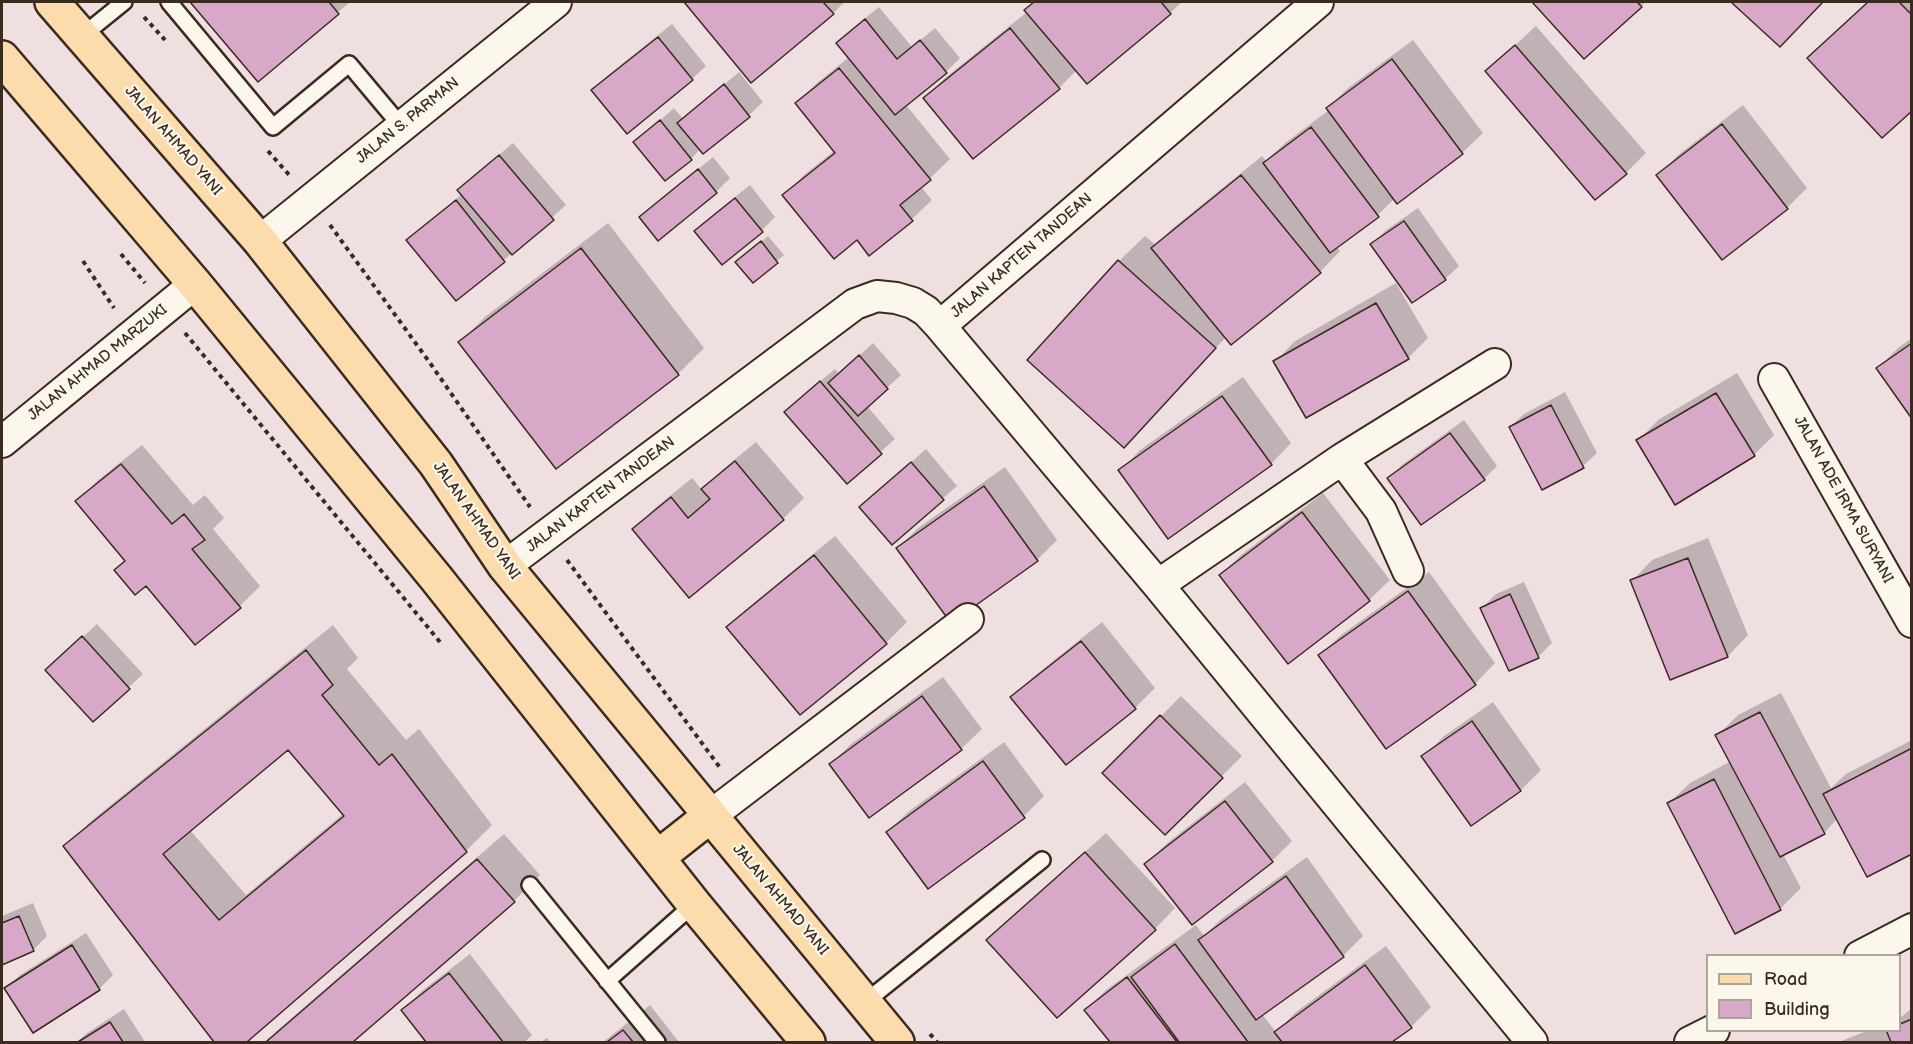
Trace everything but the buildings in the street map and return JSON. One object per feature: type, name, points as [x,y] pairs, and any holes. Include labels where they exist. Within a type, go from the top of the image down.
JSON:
[{"type":"main road","name":"JALAN AHMAD YANI","points":[[62,5],[82,36],[260,241],[436,464],[506,566],[897,1042]]},
{"type":"main road","points":[[2,58],[195,284],[436,578],[694,904],[808,1042]]},
{"type":"main road","points":[[658,857],[710,816]]},
{"type":"street","name":"JALAN S. PARMAN","points":[[260,241],[553,2]]},
{"type":"street","name":"JALAN KAPTEN TANDEAN","points":[[506,566],[855,304],[877,296],[896,298],[912,303],[926,312],[940,327],[1318,2]]},
{"type":"street","name":"JALAN AHMAD MARZUKI","points":[[2,441],[195,284]]},
{"type":"street","points":[[940,327],[1158,585],[1532,1042]]},
{"type":"street","points":[[1158,585],[1342,459],[1495,364]]},
{"type":"street","name":"JALAN ADE IRMA SURYANI","points":[[1774,379],[1911,622]]},
{"type":"street","points":[[1342,459],[1381,512],[1408,572]]},
{"type":"street","points":[[710,816],[968,619]]},
{"type":"street","points":[[1864,954],[1911,929]]},
{"type":"street","points":[[1690,1042],[1710,1032]]},
{"type":"lane","points":[[82,36],[124,2]]},
{"type":"lane","points":[[169,2],[273,127],[349,64],[401,126]]},
{"type":"lane","points":[[864,1003],[1042,860]]},
{"type":"lane","points":[[530,885],[657,1042]]},
{"type":"lane","points":[[607,981],[694,904]]},
{"type":"path","points":[[261,143],[311,199],[430,363],[549,534],[739,794]]},
{"type":"path","points":[[83,261],[132,335]]},
{"type":"path","points":[[924,1025],[937,1042]]}]
